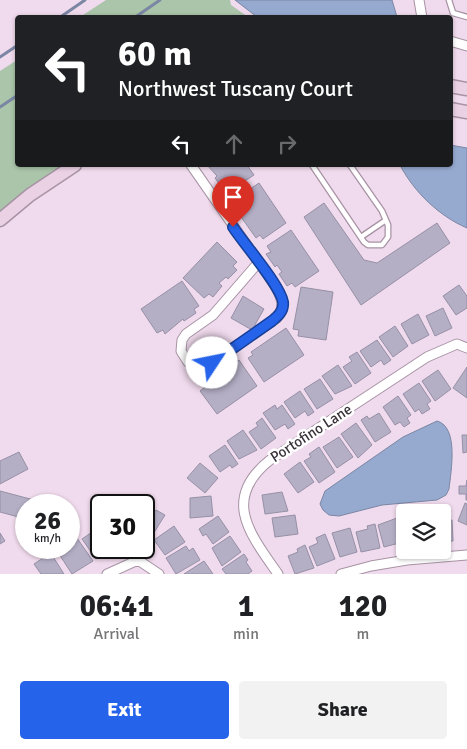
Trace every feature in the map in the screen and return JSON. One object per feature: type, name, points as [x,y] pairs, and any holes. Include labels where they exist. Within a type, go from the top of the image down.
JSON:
[{"type":"street","points":[[419,0],[422,15]]},
{"type":"street","points":[[453,43],[467,46]]},
{"type":"street","points":[[453,86],[467,88]]},
{"type":"street","points":[[453,110],[467,112]]},
{"type":"street","points":[[192,167],[280,294],[283,302],[281,313],[272,321],[212,363],[199,366],[188,362],[181,351],[182,340],[186,334],[213,314],[258,263]]},
{"type":"street","points":[[0,220],[71,168]]},
{"type":"street","name":"Portofino Lane","points":[[278,574],[256,542],[247,522],[244,502],[250,478],[270,460],[427,357],[457,344],[467,348]]},
{"type":"street","points":[[341,574],[371,566],[407,560],[467,555]]},
{"type":"street","points":[[107,574],[138,560],[159,574]]},
{"type":"lane","points":[[449,0],[452,13],[467,17]]},
{"type":"lane","points":[[313,167],[368,245],[382,245],[388,237],[386,220],[351,167]]},
{"type":"lane","points":[[361,237],[386,220]]},
{"type":"green space","points":[[106,0],[230,0],[231,5],[245,15],[83,15]]},
{"type":"green space","points":[[15,61],[15,167],[62,167],[0,213],[0,71]]},
{"type":"water","points":[[235,0],[392,0],[396,15],[254,15]]},
{"type":"water","points":[[453,146],[467,148],[467,228],[437,210],[412,185],[401,167],[453,167]]},
{"type":"water","points":[[437,421],[444,425],[451,440],[451,472],[449,489],[446,495],[437,500],[382,505],[339,516],[329,515],[323,510],[320,504],[325,491],[403,437]]},
{"type":"building","points":[[209,167],[248,167],[254,175],[230,191],[227,186],[223,189],[215,178],[217,176]]},
{"type":"building","points":[[259,183],[286,223],[263,239],[260,235],[256,238],[234,207],[239,204],[235,199]]},
{"type":"building","points":[[324,203],[364,260],[377,263],[437,223],[450,243],[361,305],[304,217]]},
{"type":"building","points":[[291,230],[319,271],[295,287],[292,283],[287,286],[279,274],[282,272],[277,265],[275,267],[266,254],[271,252],[267,246]]},
{"type":"building","points":[[217,242],[237,262],[233,266],[237,270],[228,279],[226,277],[219,283],[222,286],[213,297],[209,294],[204,298],[183,278]]},
{"type":"building","points":[[182,281],[199,306],[194,309],[196,313],[184,321],[183,319],[165,334],[163,330],[157,333],[141,309]]},
{"type":"building","points":[[459,285],[467,296],[467,308],[456,315],[443,296]]},
{"type":"building","points":[[301,287],[333,292],[326,340],[298,336],[299,330],[293,329]]},
{"type":"building","points":[[243,296],[264,309],[252,330],[231,318]]},
{"type":"building","points":[[443,308],[452,328],[435,336],[426,316]]},
{"type":"building","points":[[418,314],[429,335],[412,344],[401,324]]},
{"type":"building","points":[[395,326],[408,346],[393,357],[379,337]]},
{"type":"building","points":[[286,328],[304,355],[264,382],[248,358],[253,355],[251,352]]},
{"type":"building","points":[[377,340],[391,360],[384,365],[381,360],[371,367],[360,351]]},
{"type":"building","points":[[357,352],[371,373],[355,384],[343,367],[352,361],[349,357]]},
{"type":"building","points":[[239,360],[257,386],[217,414],[200,391],[205,387],[203,383],[214,375],[217,378],[225,373],[223,371]]},
{"type":"building","points":[[338,365],[352,386],[335,394],[322,376]]},
{"type":"building","points":[[467,367],[467,398],[453,388]]},
{"type":"building","points":[[438,370],[451,389],[435,401],[422,381]]},
{"type":"building","points":[[320,379],[333,399],[317,409],[304,389]]},
{"type":"building","points":[[419,383],[431,401],[427,404],[430,409],[422,414],[419,409],[415,412],[403,394]]},
{"type":"building","points":[[300,391],[314,412],[308,416],[305,411],[295,418],[284,402]]},
{"type":"building","points":[[398,396],[411,415],[407,418],[410,423],[404,427],[400,422],[395,425],[383,407]]},
{"type":"building","points":[[275,405],[277,409],[282,405],[295,424],[288,429],[285,424],[275,430],[263,413]]},
{"type":"building","points":[[379,413],[391,432],[375,442],[361,420],[367,416],[369,419]]},
{"type":"building","points":[[262,418],[276,438],[261,449],[249,432],[258,426],[256,423]]},
{"type":"building","points":[[356,423],[372,445],[358,458],[341,434]]},
{"type":"building","points":[[243,430],[257,450],[239,459],[227,441]]},
{"type":"building","points":[[462,435],[467,435],[467,452],[463,453]]},
{"type":"building","points":[[339,437],[353,457],[337,468],[323,447]]},
{"type":"building","points":[[225,445],[238,464],[232,468],[230,465],[220,472],[209,456]]},
{"type":"building","points":[[319,447],[335,472],[319,483],[304,461],[311,457],[309,454]]},
{"type":"building","points":[[19,452],[28,469],[0,484],[0,461]]},
{"type":"building","points":[[300,462],[314,482],[298,493],[284,474]]},
{"type":"building","points":[[200,463],[218,478],[205,493],[187,478]]},
{"type":"building","points":[[467,480],[466,500],[466,494],[459,494],[459,486],[466,486]]},
{"type":"building","points":[[0,491],[15,495],[15,516],[0,512]]},
{"type":"building","points":[[282,492],[288,511],[265,514],[262,495]]},
{"type":"building","points":[[211,496],[213,516],[190,518],[190,498]]},
{"type":"building","points":[[465,503],[467,504],[467,525],[458,521]]},
{"type":"building","points":[[156,510],[165,515],[155,531],[155,511]]},
{"type":"building","points":[[295,515],[298,534],[275,537],[272,518]]},
{"type":"building","points":[[218,516],[229,532],[213,544],[206,534],[203,536],[199,529]]},
{"type":"building","points":[[396,518],[396,544],[384,547],[378,525]]},
{"type":"building","points":[[451,520],[452,520],[453,541],[451,541]]},
{"type":"building","points":[[375,524],[380,548],[361,552],[356,532],[368,529],[367,526]]},
{"type":"building","points":[[174,526],[185,542],[165,555],[155,539]]},
{"type":"building","points":[[350,528],[357,552],[340,557],[332,533]]},
{"type":"building","points":[[0,533],[5,541],[0,544]]},
{"type":"building","points":[[90,534],[90,550],[82,539]]},
{"type":"building","points":[[325,534],[335,559],[317,566],[309,547],[318,543],[316,538]]},
{"type":"building","points":[[230,536],[241,552],[222,566],[212,548]]},
{"type":"building","points":[[80,542],[93,561],[72,574],[62,559],[80,559]]},
{"type":"building","points":[[305,545],[314,568],[295,574],[288,556],[298,552],[297,549]]},
{"type":"building","points":[[186,546],[189,551],[193,548],[200,560],[176,574],[166,558]]},
{"type":"building","points":[[244,554],[248,560],[246,562],[252,571],[248,574],[226,574],[222,569]]},
{"type":"building","points":[[42,559],[55,559],[64,574],[41,574],[34,564]]},
{"type":"building","points":[[204,561],[213,574],[184,574]]},
{"type":"waterway","points":[[63,15],[85,0]]},
{"type":"waterway","points":[[138,15],[160,0]]},
{"type":"waterway","points":[[0,57],[15,47]]},
{"type":"waterway","points":[[0,107],[15,97]]},
{"type":"route","points":[[212,363],[277,318],[281,313],[283,302],[274,284],[233,227]]}]
